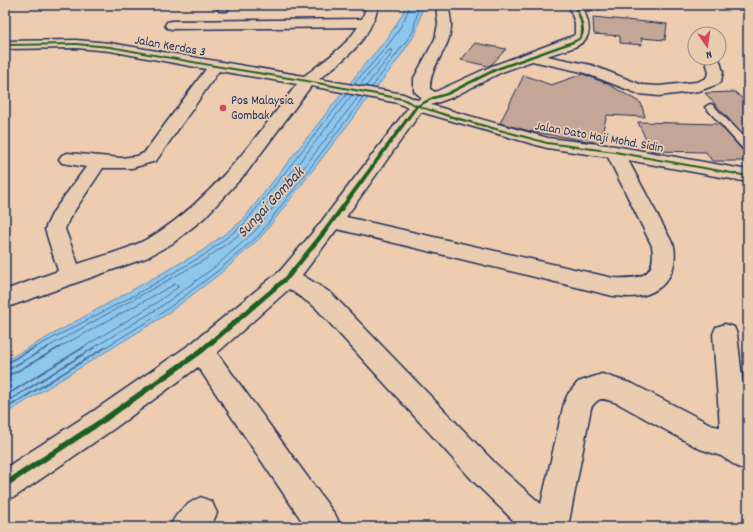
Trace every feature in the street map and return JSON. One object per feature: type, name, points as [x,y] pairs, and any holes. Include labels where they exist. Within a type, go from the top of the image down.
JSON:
[{"type":"street","points":[[5,299],[138,252],[166,238],[197,212],[241,168],[307,81],[348,48],[367,23],[373,5]]},
{"type":"street","points":[[5,485],[105,419],[200,351],[288,277],[332,221],[417,101],[422,91],[422,78],[442,39],[445,24],[442,5]]},
{"type":"street","points":[[417,101],[447,94],[497,70],[573,42],[580,38],[583,32],[579,13],[576,9],[599,5]]},
{"type":"street","points":[[172,25],[367,23]]},
{"type":"street","name":"Jalan Kerdas 3","points":[[5,45],[94,45],[330,85]]},
{"type":"street","points":[[532,57],[586,68],[639,89],[659,91],[699,86],[713,81],[716,72],[714,66]]},
{"type":"street","points":[[68,159],[128,164],[143,161],[150,157],[215,66]]},
{"type":"street","name":"Jalan Dato Haji Mohd. Sidin","points":[[330,85],[417,101],[547,143],[614,152],[748,176]]},
{"type":"street","points":[[332,221],[613,287],[639,287],[660,274],[666,257],[663,246],[614,152]]},
{"type":"street","points":[[71,276],[55,229],[60,217],[99,161]]},
{"type":"street","points":[[288,277],[323,300],[486,474],[543,527]]},
{"type":"street","points":[[725,334],[734,429],[738,450]]},
{"type":"street","points":[[200,351],[325,527]]},
{"type":"street","points":[[552,527],[578,403],[587,391],[602,386],[624,393],[710,438],[738,450]]},
{"type":"lane","points":[[710,107],[748,148]]},
{"type":"water","name":"Sungai Gombak","points":[[406,5],[423,5],[416,33],[397,61],[261,237],[221,273],[164,316],[5,414],[5,361],[202,251],[242,221],[365,64],[387,39],[402,15]]},
{"type":"building","points":[[593,17],[667,24],[665,40],[641,38],[642,45],[620,43],[620,36],[594,34]]},
{"type":"building","points":[[475,43],[506,49],[492,64],[488,66],[461,60]]},
{"type":"building","points":[[583,74],[608,84],[641,103],[645,117],[607,115],[599,143],[533,132],[500,123],[524,75],[551,85]]},
{"type":"building","points":[[735,92],[748,104],[748,140],[705,93]]},
{"type":"building","points":[[638,122],[719,124],[743,151],[748,152],[748,161],[712,161],[706,152],[651,151]]},
{"type":"cycle path","points":[[5,485],[105,419],[201,351],[288,277],[325,231],[417,106],[433,98],[447,94],[497,69],[576,41],[582,34],[582,27],[576,9],[599,5]]},
{"type":"cycle path","points":[[5,45],[76,44],[110,47],[307,81],[403,99],[417,106],[452,117],[547,143],[615,152],[748,176]]},
{"type":"place","name":"Pos Malaysia Gombak","points":[[223,108]]}]
